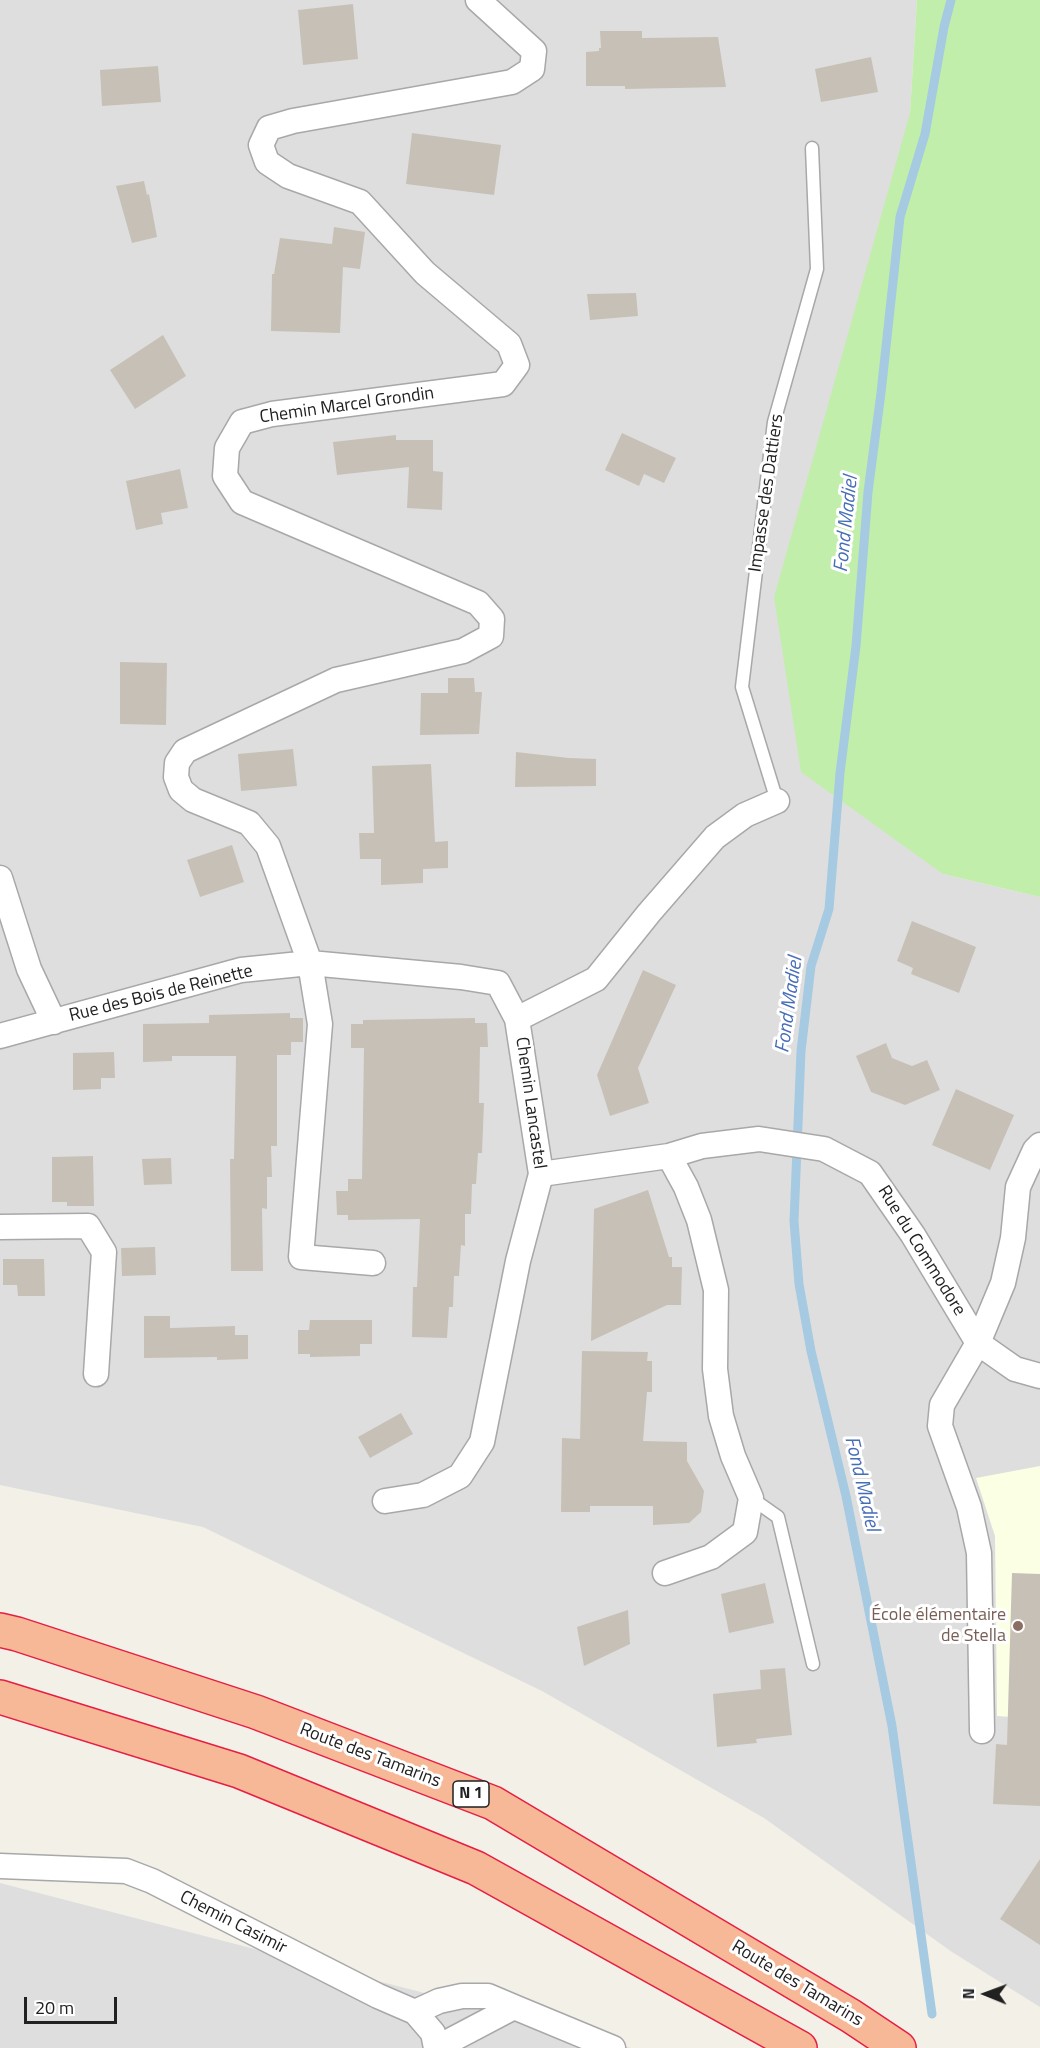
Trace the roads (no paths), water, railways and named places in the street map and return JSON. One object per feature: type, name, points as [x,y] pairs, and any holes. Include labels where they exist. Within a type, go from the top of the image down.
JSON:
[{"type":"highway","name":"Route des Tamarins","points":[[0,1630],[256,1712],[493,1803],[850,2016],[899,2048]]},
{"type":"highway","points":[[0,1697],[239,1771],[476,1868],[800,2048]]},
{"type":"street","name":"Chemin Marcel Grondin","points":[[310,963],[268,846],[249,823],[193,800],[181,790],[176,777],[177,763],[185,752],[336,680],[463,651],[491,636],[492,619],[478,603],[242,502],[225,476],[227,448],[242,422],[272,414],[503,384],[517,365],[509,344],[425,273],[360,202],[288,176],[267,162],[261,145],[269,128],[293,121],[512,82],[532,69],[534,51],[478,0]]},
{"type":"street","name":"Chemin Lancastel","points":[[385,1501],[423,1495],[460,1476],[482,1442],[518,1261],[542,1174],[517,1018],[596,980],[649,913],[715,837],[745,815],[777,801]]},
{"type":"street","points":[[0,878],[29,969],[54,1022]]},
{"type":"street","name":"Rue des Bois de Reinette","points":[[0,1036],[241,970],[310,963],[461,977],[498,983],[517,1018]]},
{"type":"street","points":[[310,963],[320,1024],[301,1257],[373,1263]]},
{"type":"street","name":"Rue du Commodore","points":[[542,1174],[669,1156],[702,1146],[759,1139],[824,1149],[870,1173],[913,1235],[978,1343],[1015,1369],[1040,1376]]},
{"type":"street","points":[[982,1731],[979,1553],[969,1507],[940,1426],[942,1405],[978,1343],[1003,1283],[1013,1238],[1018,1187],[1035,1150],[1040,1145]]},
{"type":"street","points":[[665,1574],[711,1557],[745,1532],[751,1497],[733,1456],[722,1416],[715,1369],[716,1290],[714,1280],[699,1220],[686,1187],[669,1156]]},
{"type":"street","points":[[0,1227],[88,1226],[104,1252],[96,1374]]},
{"type":"street","name":"Chemin Casimir","points":[[0,1866],[126,1871],[152,1881],[414,2012],[433,2033],[436,2048]]},
{"type":"street","points":[[414,2012],[439,2001],[462,1996],[488,1996],[613,2048]]},
{"type":"street","points":[[436,2048],[514,2007]]},
{"type":"lane","name":"Impasse des Dattiers","points":[[777,801],[742,687],[774,422],[817,269],[812,148]]},
{"type":"lane","points":[[751,1497],[778,1517],[813,1664]]},
{"type":"waterway","name":"Fond Madiel","points":[[932,2014],[892,1726],[846,1496],[811,1351],[799,1284],[794,1221],[801,1051],[811,966],[829,909],[840,773],[856,646],[868,492],[900,217],[925,134],[951,0]]},
{"type":"place","name":"École élémentaire de Stella","points":[[1018,1626]]}]
